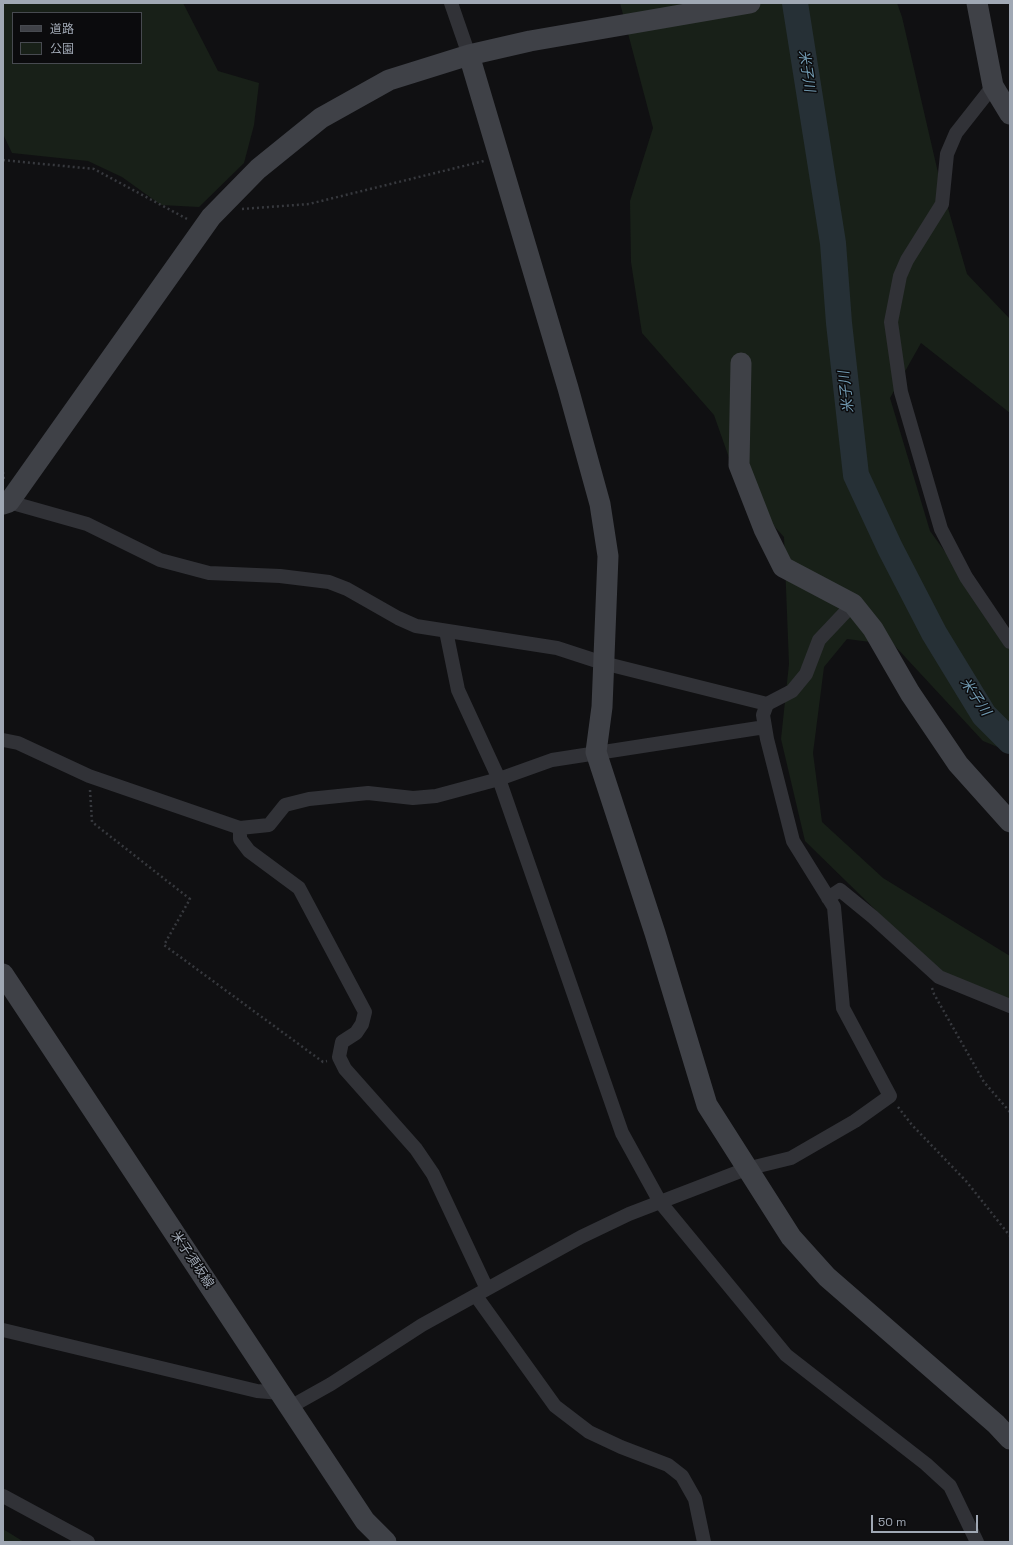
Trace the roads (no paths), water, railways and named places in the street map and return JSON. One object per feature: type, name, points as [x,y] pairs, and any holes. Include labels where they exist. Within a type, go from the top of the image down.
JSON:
[{"type":"street","points":[[750,3],[530,41],[469,55],[389,80],[321,118],[258,169],[210,220],[6,503],[86,524],[160,560],[209,573],[280,576],[329,582],[347,589],[398,618],[416,626],[557,648],[603,663],[767,704],[792,691],[806,674],[818,640],[853,604]]},
{"type":"street","points":[[977,3],[993,86],[1010,114]]},
{"type":"street","points":[[455,4],[568,388],[600,504],[608,556],[602,707],[596,752],[617,821],[655,933],[707,1105],[746,1169],[791,1237],[827,1277],[996,1424],[1010,1439]]},
{"type":"street","points":[[993,86],[956,133],[947,154],[942,204],[907,260],[900,276],[891,322],[902,392],[941,529],[966,577],[1010,642]]},
{"type":"street","points":[[741,363],[739,466],[764,529],[783,567],[853,604],[873,629],[910,693],[958,764],[1010,822]]},
{"type":"street","points":[[446,631],[458,690],[500,779],[622,1133],[660,1202],[786,1355],[926,1464],[950,1486],[977,1542]]},
{"type":"street","points":[[3,1330],[257,1391],[285,1400],[331,1384],[422,1324],[482,1293],[581,1237],[629,1214],[746,1169],[791,1158],[855,1121],[890,1096],[843,1008],[834,907],[793,841],[765,727],[763,715],[767,704]]},
{"type":"street","points":[[3,740],[18,743],[89,776],[240,828],[268,825],[285,806],[309,799],[368,793],[413,798],[436,796],[500,779],[552,760],[765,727]]},
{"type":"street","points":[[240,828],[240,839],[249,851],[299,888],[365,1012],[362,1024],[356,1033],[342,1042],[339,1057],[345,1069],[416,1149],[433,1174],[482,1293],[555,1406],[589,1432],[621,1448],[668,1465],[682,1476],[695,1499],[704,1542]]},
{"type":"street","points":[[828,898],[840,890],[873,917],[939,977],[1010,1006]]},
{"type":"street","name":"米子須坂線","points":[[3,974],[365,1521],[386,1542]]},
{"type":"street","points":[[3,1496],[88,1542]]},
{"type":"waterway","name":"米子川","points":[[795,3],[833,243],[839,323],[856,475],[890,548],[934,633],[984,715],[1010,741]]}]
